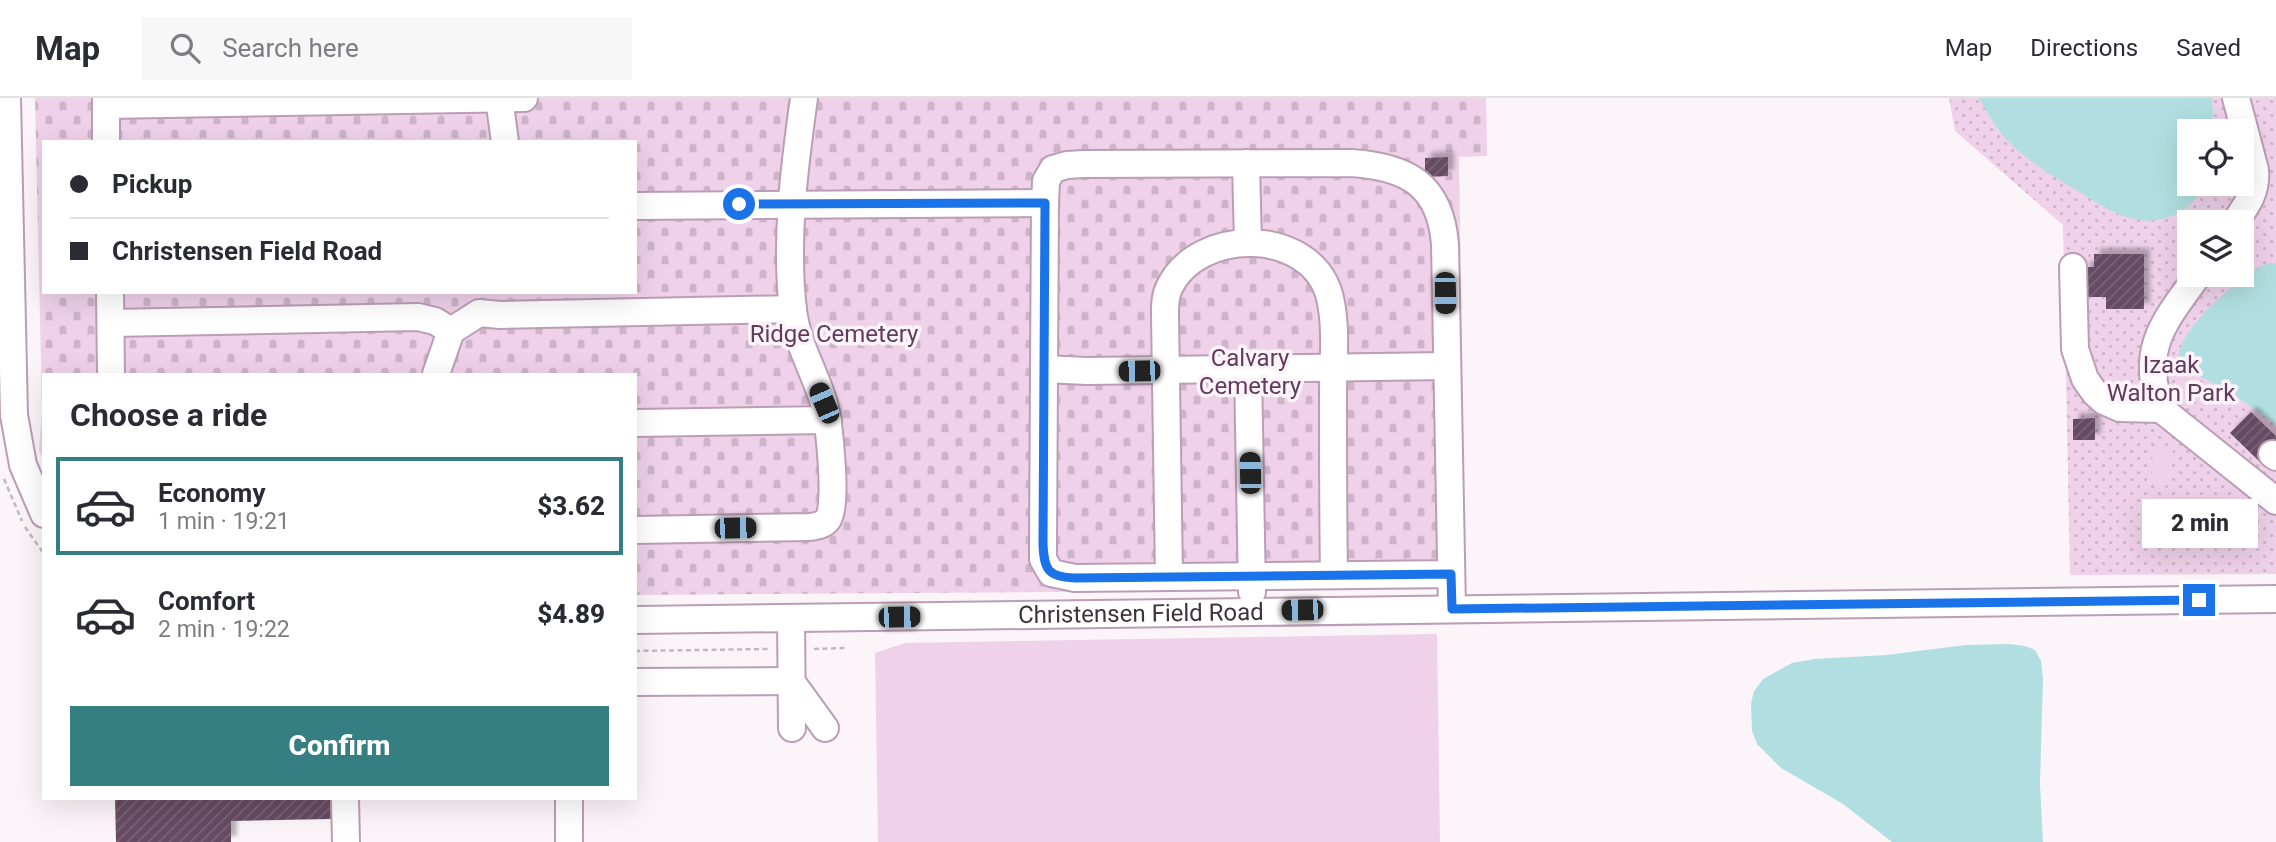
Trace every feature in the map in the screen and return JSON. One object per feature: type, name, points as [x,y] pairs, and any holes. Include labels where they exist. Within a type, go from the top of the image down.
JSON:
[{"type":"street","points":[[7,98],[6,398],[23,465],[42,509]]},
{"type":"street","points":[[499,98],[503,134]]},
{"type":"street","points":[[106,140],[106,101],[524,98]]},
{"type":"street","points":[[637,530],[819,526],[830,515],[832,498],[828,420],[824,403],[799,345],[793,309],[790,204],[804,98]]},
{"type":"street","points":[[2236,98],[2256,182],[2244,210]]},
{"type":"street","points":[[468,99],[491,114],[503,134]]},
{"type":"street","points":[[1246,163],[1248,243]]},
{"type":"street","points":[[1451,574],[1066,578],[1051,573],[1046,567],[1043,544],[1045,203],[1049,174],[1059,166],[1368,164],[1400,171],[1421,184],[1437,208],[1444,238],[1452,609]]},
{"type":"street","points":[[637,206],[1045,203]]},
{"type":"street","points":[[1169,577],[1167,292],[1175,277],[1199,256],[1223,246],[1248,243],[1288,250],[1306,261],[1322,278],[1331,309],[1334,575]]},
{"type":"street","points":[[2073,267],[2075,349],[2085,379],[2095,393],[2113,405],[2161,409],[2273,476]]},
{"type":"street","points":[[2161,409],[2152,376],[2154,349],[2163,326],[2190,287]]},
{"type":"street","points":[[110,294],[111,373]]},
{"type":"street","points":[[436,373],[451,331],[475,303],[514,315],[793,309]]},
{"type":"street","points":[[111,323],[418,317],[435,321],[451,331]]},
{"type":"street","points":[[1044,369],[1166,371],[1446,366]]},
{"type":"street","points":[[1248,370],[1252,611]]},
{"type":"street","points":[[637,423],[828,420]]},
{"type":"street","name":"Christensen Field Road","points":[[637,620],[2276,598]]},
{"type":"street","points":[[791,618],[792,728]]},
{"type":"street","points":[[637,682],[792,681]]},
{"type":"street","points":[[792,681],[825,728]]},
{"type":"street","points":[[345,800],[346,842]]},
{"type":"street","points":[[569,800],[569,842]]},
{"type":"path","points":[[637,651],[847,649]]},
{"type":"green space","points":[[35,98],[1486,98],[1487,156],[1459,157],[1465,589],[637,595],[637,373],[42,373],[42,410]]},
{"type":"green space","name":"Izaak Walton Park","points":[[1949,98],[2276,98],[2276,574],[2070,575],[2063,225],[1955,131]]},
{"type":"green space","points":[[42,410],[42,458],[39,450]]},
{"type":"green space","points":[[2153,448],[2173,448],[2171,484],[2151,483]]},
{"type":"green space","points":[[1437,634],[1440,842],[878,842],[875,653],[905,643]]},
{"type":"water","points":[[1979,98],[2212,98],[2213,119],[2177,119],[2177,196],[2197,196],[2174,215],[2152,221],[2129,218],[2067,185],[2025,156],[1993,122]]},
{"type":"water","points":[[2276,263],[2276,425],[2229,391],[2185,369],[2179,357],[2182,345],[2200,317],[2232,287],[2254,287],[2254,271]]},
{"type":"water","points":[[2009,644],[2035,650],[2041,661],[2043,679],[2040,784],[2043,842],[1892,842],[1843,804],[1781,768],[1757,744],[1752,731],[1751,704],[1754,691],[1763,679],[1792,663],[1966,645]]},
{"type":"building","points":[[1448,157],[1448,176],[1425,177],[1425,158]]},
{"type":"building","points":[[2094,254],[2144,254],[2144,309],[2106,309],[2106,297],[2084,297],[2084,267],[2094,267]]},
{"type":"building","points":[[2251,412],[2276,436],[2276,450],[2262,464],[2230,433]]},
{"type":"building","points":[[2095,418],[2095,440],[2073,440],[2073,419]]},
{"type":"building","points":[[115,800],[330,800],[331,819],[231,821],[231,842],[116,842]]},
{"type":"route","points":[[739,204],[1045,203],[1043,559],[1051,573],[1058,576],[1451,574],[1452,609],[2199,600]]},
{"type":"park label","name":"Ridge Cemetery","points":[[834,334]]},
{"type":"park label","name":"Calvary Cemetery","points":[[1250,372]]}]
